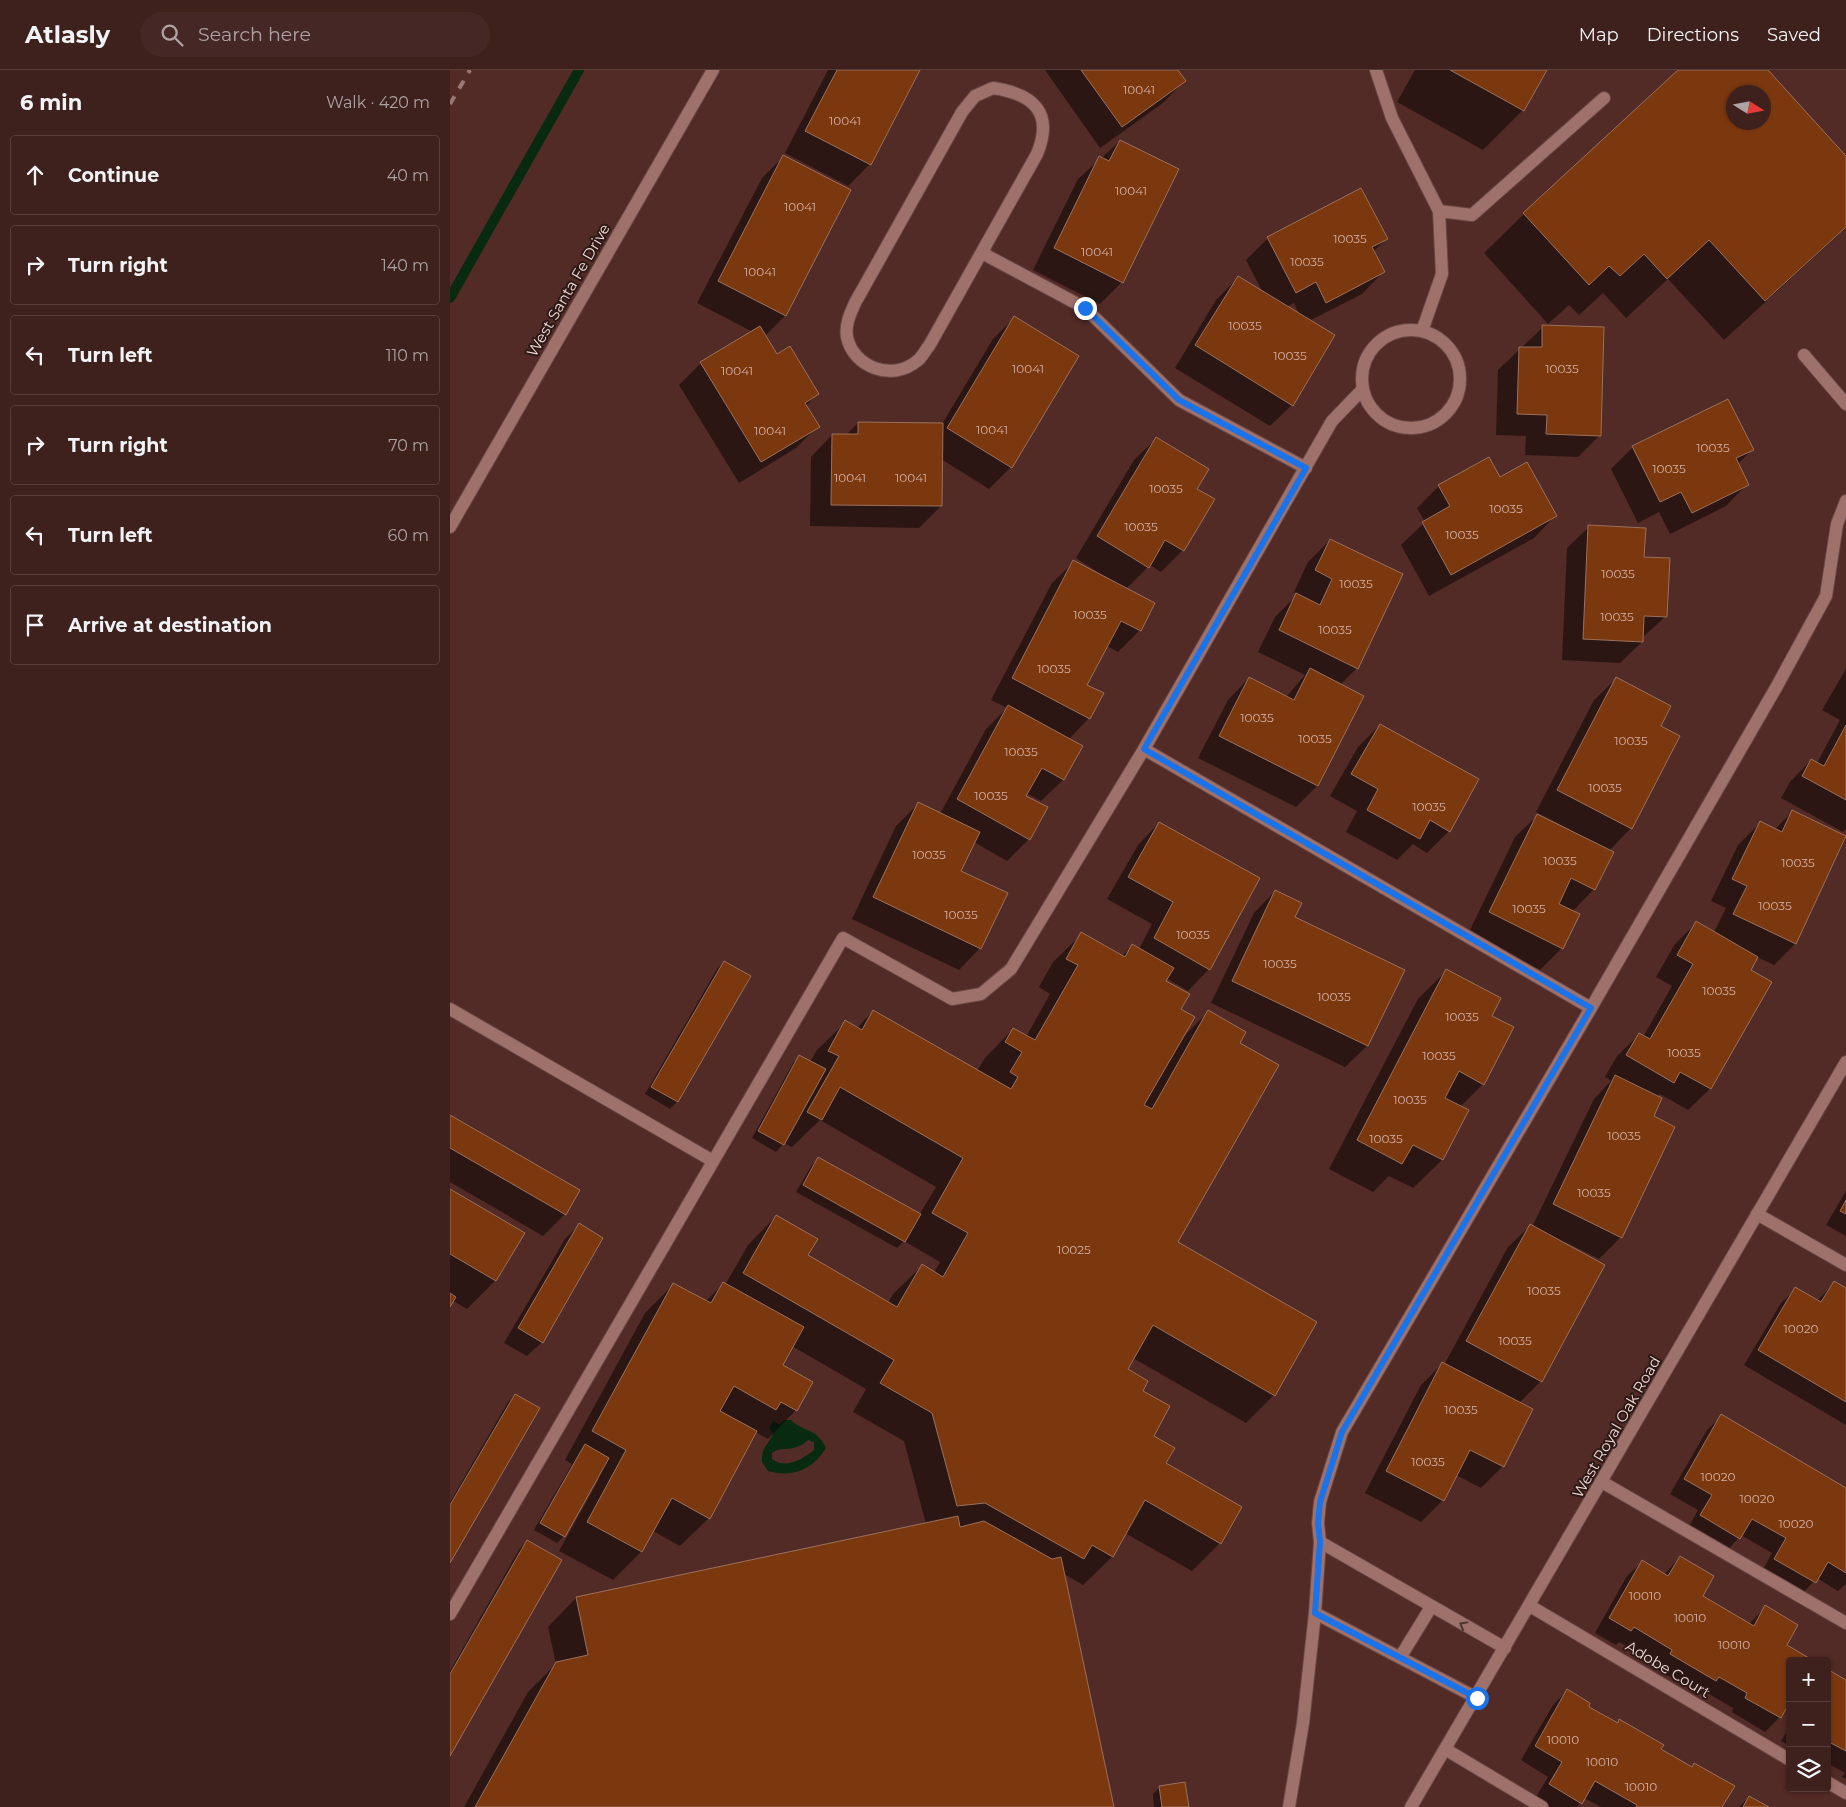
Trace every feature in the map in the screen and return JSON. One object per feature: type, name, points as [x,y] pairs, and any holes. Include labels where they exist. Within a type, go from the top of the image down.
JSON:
[{"type":"street","name":"West Santa Fe Drive","points":[[450,527],[713,70]]},
{"type":"street","points":[[1376,70],[1392,118],[1439,210],[1442,274],[1422,331]]},
{"type":"street","points":[[993,88],[1011,91],[1037,106],[1044,121],[1044,138],[982,252],[929,346],[917,361],[900,369],[883,371],[866,365],[851,351],[847,335],[848,320],[855,303],[962,112],[975,96],[993,88]]},
{"type":"street","points":[[1439,210],[1472,215],[1604,98]]},
{"type":"street","points":[[982,252],[1085,308],[1179,400],[1306,468]]},
{"type":"street","points":[[1405,330],[1422,331],[1436,337],[1449,347],[1457,361],[1460,377],[1458,393],[1451,408],[1440,419],[1425,426],[1409,428],[1393,425],[1379,416],[1369,404],[1363,389],[1362,373],[1367,357],[1377,344],[1390,335],[1405,330]]},
{"type":"street","points":[[1804,355],[1846,404]]},
{"type":"street","points":[[450,1614],[843,938],[952,999],[981,994],[1011,969],[1144,749],[1332,422],[1363,389]]},
{"type":"street","points":[[1289,1807],[1303,1723],[1315,1613],[1320,1542],[1318,1523],[1320,1502],[1342,1432],[1591,1008],[1777,686],[1826,596],[1837,524],[1846,501]]},
{"type":"street","points":[[1144,749],[1591,1008]]},
{"type":"street","points":[[450,1009],[713,1161]]},
{"type":"street","name":"West Royal Oak Road","points":[[1411,1807],[1477,1698],[1846,1062]]},
{"type":"street","points":[[1757,1214],[1846,1265]]},
{"type":"street","points":[[1602,1482],[1846,1623]]},
{"type":"street","points":[[1320,1542],[1505,1648]]},
{"type":"street","name":"Adobe Court","points":[[1530,1606],[1786,1758]]},
{"type":"street","points":[[1401,1656],[1431,1607]]},
{"type":"street","points":[[1315,1613],[1401,1656],[1477,1698]]},
{"type":"street","points":[[1445,1749],[1542,1807]]},
{"type":"street","points":[[1831,1784],[1846,1793]]},
{"type":"shaded area","points":[[785,1420],[791,1420],[814,1433],[826,1448],[815,1462],[794,1473],[768,1471],[762,1462],[762,1456],[773,1433],[769,1428],[774,1421],[779,1425]],"holes":[[[808,1440],[814,1442],[814,1450],[794,1462],[782,1464],[772,1459],[772,1453],[776,1451],[797,1447]]]},
{"type":"building","points":[[837,70],[920,70],[871,165],[805,131]]},
{"type":"building","points":[[1081,70],[1178,70],[1186,81],[1122,127]]},
{"type":"building","points":[[1450,70],[1547,70],[1524,111]]},
{"type":"building","points":[[1678,70],[1768,70],[1846,156],[1846,227],[1765,301],[1709,240],[1667,279],[1644,254],[1620,276],[1609,266],[1589,285],[1523,213]]},
{"type":"building","points":[[1120,140],[1179,169],[1123,283],[1054,248],[1099,156],[1109,161]]},
{"type":"building","points":[[783,155],[851,190],[786,316],[718,281]]},
{"type":"building","points":[[1361,188],[1388,239],[1372,247],[1385,272],[1326,303],[1316,282],[1296,293],[1267,237]]},
{"type":"building","points":[[1238,276],[1335,335],[1293,406],[1195,345]]},
{"type":"building","points":[[1014,316],[1079,356],[1012,468],[947,428]]},
{"type":"building","points":[[1542,325],[1604,327],[1601,436],[1546,434],[1547,415],[1517,414],[1519,347],[1542,347]]},
{"type":"building","points":[[760,326],[777,354],[790,346],[819,394],[805,403],[820,427],[761,462],[700,362]]},
{"type":"building","points":[[1728,399],[1754,450],[1736,458],[1749,485],[1692,513],[1681,492],[1660,502],[1632,446]]},
{"type":"building","points":[[858,422],[943,423],[942,506],[831,505],[832,434],[858,434]]},
{"type":"building","points":[[1156,437],[1209,469],[1197,489],[1215,499],[1184,551],[1165,540],[1149,568],[1097,536]]},
{"type":"building","points":[[1489,457],[1500,477],[1527,462],[1557,516],[1451,575],[1422,522],[1450,506],[1438,485]]},
{"type":"building","points":[[1588,525],[1646,528],[1644,557],[1670,558],[1667,617],[1644,616],[1643,642],[1583,639]]},
{"type":"building","points":[[1330,539],[1403,574],[1358,669],[1279,630],[1296,593],[1320,605],[1332,579],[1315,570]]},
{"type":"building","points":[[1073,560],[1155,603],[1141,631],[1121,621],[1087,685],[1104,693],[1090,719],[1012,678]]},
{"type":"building","points":[[1310,668],[1364,696],[1318,786],[1219,736],[1249,677],[1294,700]]},
{"type":"building","points":[[1616,677],[1671,706],[1661,726],[1680,736],[1632,829],[1557,790]]},
{"type":"building","points":[[1008,705],[1083,746],[1064,780],[1042,768],[1026,796],[1048,807],[1030,840],[957,799]]},
{"type":"building","points":[[1380,724],[1479,779],[1450,832],[1430,820],[1420,839],[1367,810],[1378,789],[1351,774]]},
{"type":"building","points":[[1846,725],[1846,800],[1802,776],[1811,759],[1824,766]]},
{"type":"building","points":[[918,802],[980,832],[961,871],[1008,893],[981,949],[873,897]]},
{"type":"building","points":[[1792,810],[1846,836],[1796,944],[1733,914],[1747,886],[1732,879],[1760,821],[1782,832]]},
{"type":"building","points":[[1537,814],[1614,852],[1595,890],[1571,878],[1559,904],[1580,914],[1563,949],[1489,912]]},
{"type":"building","points":[[1159,822],[1260,878],[1210,970],[1154,938],[1173,902],[1128,877]]},
{"type":"building","points":[[1275,890],[1302,903],[1295,917],[1405,970],[1368,1046],[1232,981]]},
{"type":"building","points":[[1696,921],[1758,957],[1751,970],[1772,982],[1711,1089],[1680,1072],[1674,1083],[1626,1055],[1639,1033],[1650,1039],[1693,964],[1677,955]]},
{"type":"building","points":[[1081,932],[1125,957],[1132,944],[1174,968],[1166,981],[1190,994],[1181,1009],[1195,1017],[1144,1105],[1152,1109],[1208,1010],[1246,1032],[1240,1043],[1279,1065],[1178,1242],[1317,1322],[1275,1396],[1153,1325],[1128,1369],[1148,1381],[1143,1391],[1170,1406],[1154,1436],[1175,1448],[1166,1463],[1242,1507],[1221,1544],[1145,1500],[1113,1557],[1092,1545],[1084,1559],[985,1503],[957,1506],[932,1413],[880,1383],[894,1360],[743,1273],[776,1215],[818,1239],[808,1255],[897,1307],[922,1264],[943,1277],[968,1233],[932,1213],[963,1158],[840,1087],[822,1120],[807,1112],[839,1056],[828,1051],[845,1020],[862,1030],[873,1010],[1011,1089],[1018,1077],[1010,1072],[1022,1052],[1005,1042],[1013,1028],[1035,1040],[1078,965],[1066,959]]},
{"type":"building","points":[[724,961],[751,976],[678,1102],[651,1087]]},
{"type":"building","points":[[1446,969],[1501,998],[1492,1016],[1514,1027],[1484,1085],[1459,1071],[1445,1098],[1469,1110],[1443,1160],[1413,1145],[1402,1164],[1357,1140]]},
{"type":"building","points":[[799,1055],[826,1069],[784,1145],[758,1131]]},
{"type":"building","points":[[1615,1075],[1662,1098],[1654,1116],[1675,1127],[1622,1238],[1553,1204]]},
{"type":"building","points":[[450,1115],[580,1190],[566,1215],[450,1148]]},
{"type":"building","points":[[818,1157],[921,1214],[905,1242],[803,1185]]},
{"type":"building","points":[[450,1189],[525,1233],[496,1281],[450,1254]]},
{"type":"building","points":[[1846,1200],[1846,1214],[1840,1211]]},
{"type":"building","points":[[579,1223],[603,1238],[543,1343],[518,1328]]},
{"type":"building","points":[[1530,1224],[1605,1265],[1542,1382],[1466,1341]]},
{"type":"building","points":[[1834,1281],[1846,1288],[1846,1402],[1758,1350],[1795,1287],[1821,1302]]},
{"type":"building","points":[[723,1282],[804,1327],[783,1365],[813,1382],[797,1411],[781,1402],[776,1410],[734,1386],[720,1411],[757,1431],[710,1519],[672,1498],[642,1552],[587,1522],[626,1450],[592,1431],[673,1283],[711,1303]]},
{"type":"building","points":[[450,1293],[456,1297],[450,1307]]},
{"type":"building","points":[[1442,1362],[1533,1409],[1504,1467],[1470,1450],[1444,1501],[1386,1471]]},
{"type":"building","points":[[515,1394],[540,1408],[450,1563],[450,1505]]},
{"type":"building","points":[[1721,1414],[1846,1488],[1846,1573],[1828,1562],[1816,1583],[1774,1559],[1786,1538],[1752,1519],[1740,1539],[1700,1515],[1712,1495],[1684,1479]]},
{"type":"building","points":[[585,1444],[609,1458],[565,1537],[540,1523]]},
{"type":"building","points":[[958,1516],[960,1527],[984,1521],[1052,1559],[1061,1557],[1114,1807],[475,1807],[556,1662],[588,1655],[576,1597]]},
{"type":"building","points":[[527,1540],[562,1560],[450,1756],[450,1674]]},
{"type":"building","points":[[1680,1556],[1714,1576],[1703,1596],[1754,1626],[1765,1605],[1798,1625],[1787,1645],[1807,1657],[1786,1657],[1786,1709],[1781,1718],[1745,1698],[1747,1693],[1719,1677],[1716,1681],[1670,1654],[1672,1650],[1634,1627],[1631,1631],[1609,1618],[1642,1560],[1668,1576]]},
{"type":"building","points":[[1831,1671],[1846,1680],[1846,1751],[1831,1743]]},
{"type":"building","points":[[1567,1689],[1590,1703],[1589,1707],[1618,1723],[1619,1719],[1664,1745],[1661,1749],[1692,1767],[1694,1763],[1735,1786],[1722,1807],[1636,1807],[1637,1805],[1595,1781],[1582,1804],[1549,1784],[1562,1762],[1535,1746]]},
{"type":"building","points":[[1185,1782],[1189,1807],[1162,1807],[1159,1786]]},
{"type":"building","points":[[1749,1796],[1769,1807],[1743,1807]]},
{"type":"waterway","points":[[450,298],[579,70]]},
{"type":"railway","points":[[450,104],[470,70]]},
{"type":"route","points":[[1085,308],[1179,400],[1306,468],[1144,749],[1591,1008],[1342,1432],[1320,1502],[1318,1523],[1320,1542],[1315,1613],[1401,1656],[1477,1698]]}]
